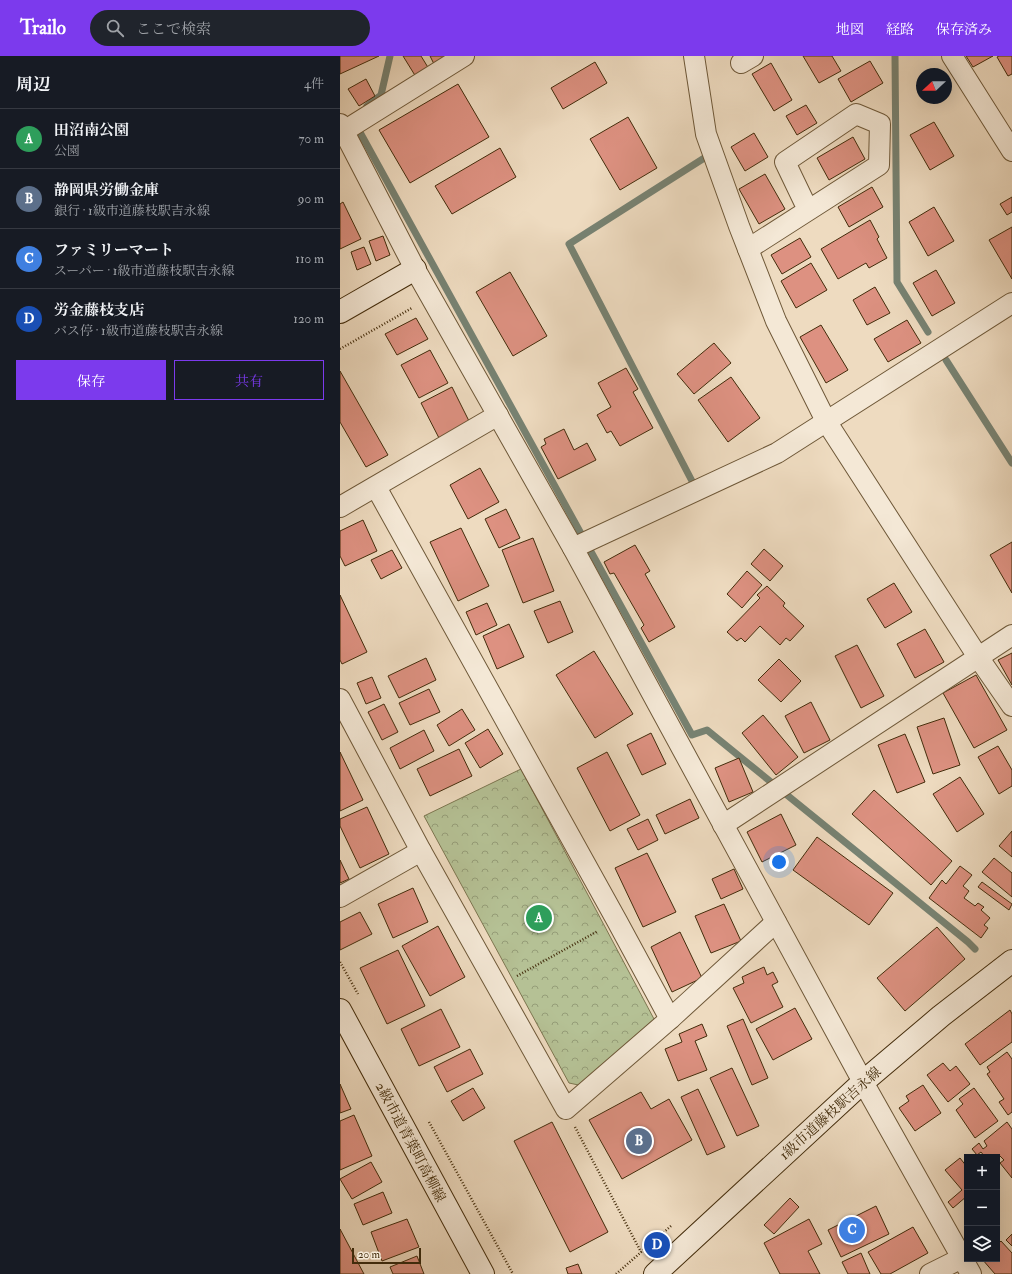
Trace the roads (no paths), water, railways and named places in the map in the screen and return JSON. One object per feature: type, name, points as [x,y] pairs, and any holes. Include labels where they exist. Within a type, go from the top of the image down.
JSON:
[{"type":"street","points":[[464,56],[348,125],[415,269],[573,548],[863,1082],[967,1266],[930,1274]]},
{"type":"street","points":[[694,56],[706,134],[776,321],[826,421],[978,657],[1012,706]]},
{"type":"street","points":[[952,56],[1012,150]]},
{"type":"street","points":[[748,249],[880,165],[880,124],[856,114],[785,162],[808,210]]},
{"type":"street","points":[[340,312],[415,269]]},
{"type":"street","points":[[573,548],[777,453],[1012,303]]},
{"type":"street","points":[[340,507],[498,415]]},
{"type":"street","points":[[376,487],[670,1019]]},
{"type":"street","points":[[723,825],[1012,635]]},
{"type":"street","points":[[340,699],[421,851],[566,1109],[670,1019],[776,922]]},
{"type":"street","points":[[340,897],[421,851]]},
{"type":"street","name":"1級市道藤枝駅吉永線","points":[[655,1274],[863,1082],[941,1016],[1012,961]]},
{"type":"street","name":"2級市道青葉町高柳線","points":[[340,1010],[483,1274]]},
{"type":"waterway","points":[[367,106],[381,95],[390,56]]},
{"type":"waterway","points":[[895,56],[897,282],[928,332]]},
{"type":"waterway","points":[[356,125],[692,735],[707,730],[975,949]]},
{"type":"waterway","points":[[693,483],[569,244],[709,155],[708,152]]},
{"type":"waterway","points":[[946,360],[1012,463]]},
{"type":"place","name":"田沼南公園","points":[[539,918]]},
{"type":"place","name":"静岡県労働金庫","points":[[639,1141]]},
{"type":"place","name":"ファミリーマート","points":[[852,1230]]},
{"type":"place","name":"労金藤枝支店","points":[[657,1245]]}]
